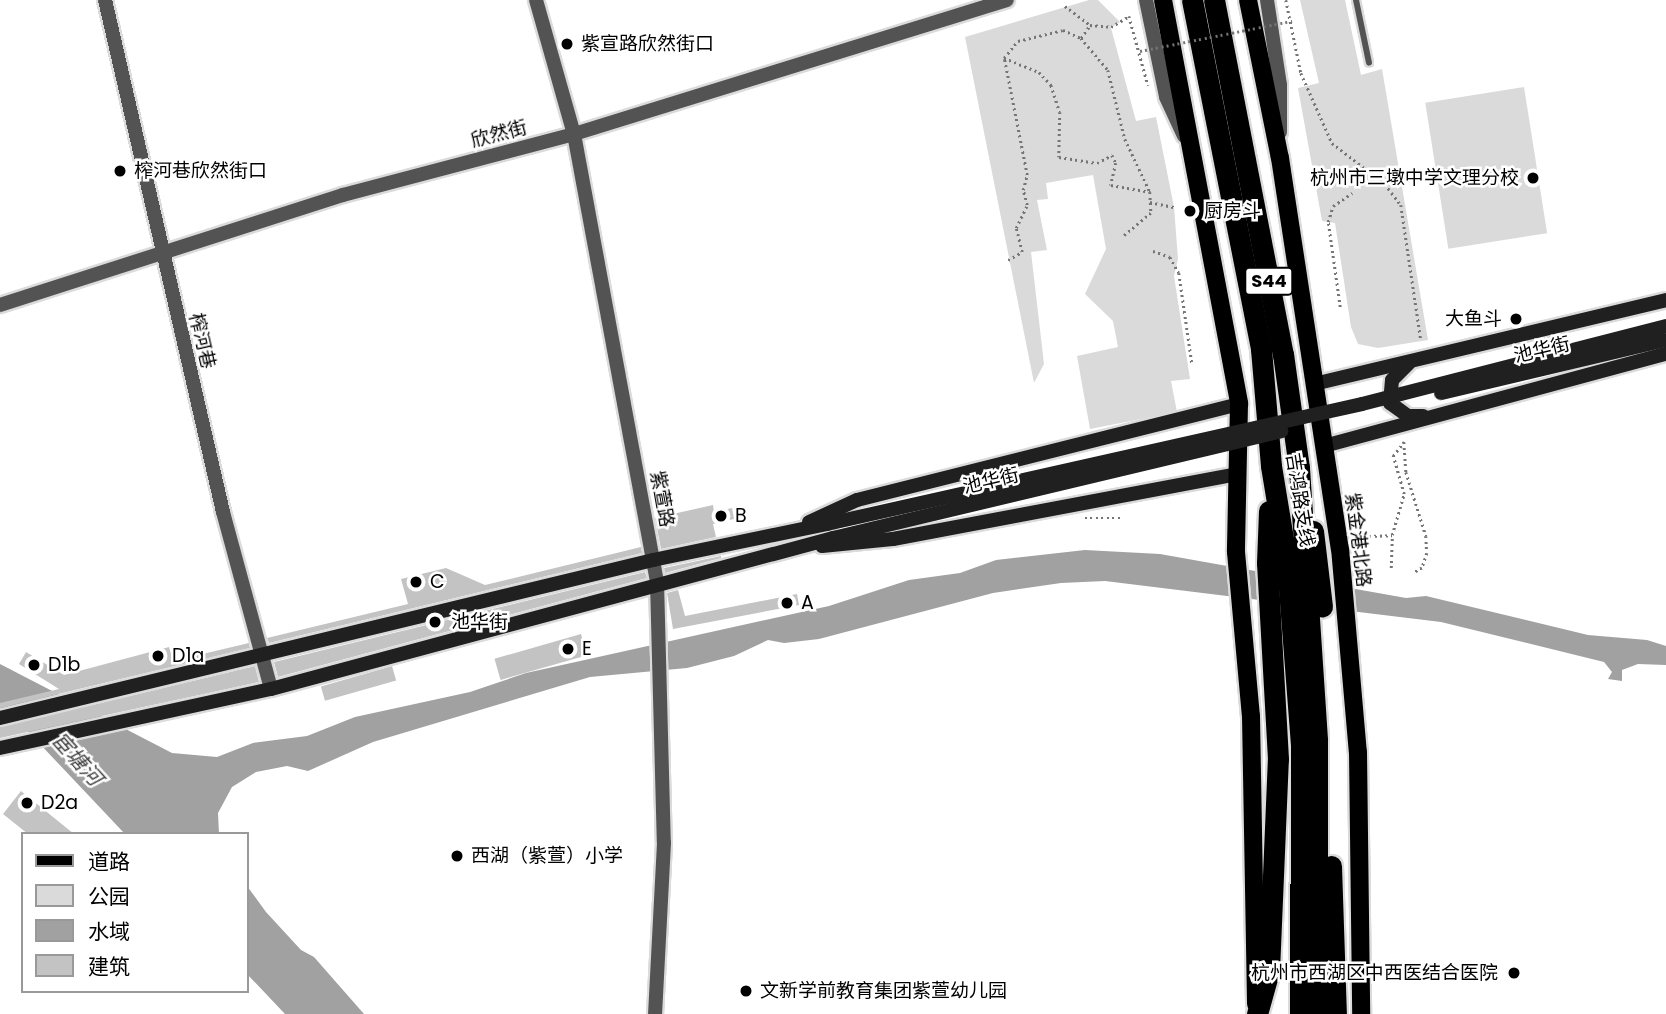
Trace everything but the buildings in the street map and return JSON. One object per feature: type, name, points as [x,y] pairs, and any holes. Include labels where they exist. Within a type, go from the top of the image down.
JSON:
[{"type":"highway","name":"吉鸿路支线","points":[[1192,0],[1261,349],[1271,466],[1304,564]]},
{"type":"highway","name":"吉鸿路支线","points":[[1214,0],[1280,341],[1299,468],[1304,564],[1300,631],[1309,950],[1317,1014]]},
{"type":"highway","points":[[1257,1014],[1269,971],[1278,772],[1300,631],[1304,564]]},
{"type":"highway","points":[[1300,631],[1336,1014]]},
{"type":"highway","name":"吉鸿路支线","points":[[1300,1014],[1309,950]]},
{"type":"main road","points":[[1163,0],[1196,164],[1239,404],[1236,552],[1251,716],[1257,1014]]},
{"type":"main road","name":"紫金港北路","points":[[1248,0],[1280,158],[1324,446],[1304,564],[1348,629],[1358,752],[1361,1014]]},
{"type":"main road","points":[[1314,384],[1666,300]]},
{"type":"main road","name":"池华街","points":[[0,748],[108,721],[271,689],[657,582],[793,548],[830,531],[1362,404],[1666,326]]},
{"type":"main road","name":"池华街","points":[[0,718],[262,658],[653,560],[787,532],[830,531],[1666,340]]},
{"type":"main road","points":[[1324,446],[1666,354]]},
{"type":"main road","points":[[1412,361],[1392,380],[1390,403],[1408,416],[1432,416]]},
{"type":"main road","points":[[787,532],[857,500],[1239,404]]},
{"type":"main road","points":[[793,548],[893,539],[1237,474]]},
{"type":"street","name":"榨河巷","points":[[105,0],[162,254],[271,689]]},
{"type":"street","name":"紫萱路","points":[[536,0],[574,134],[657,582],[664,843],[655,1014]]},
{"type":"street","name":"欣然街","points":[[0,305],[342,195],[574,134],[1007,0]]},
{"type":"street","points":[[1146,0],[1166,97],[1196,164]]},
{"type":"street","name":"紫金港北路","points":[[1267,0],[1280,85],[1280,158]]},
{"type":"lane","points":[[1356,0],[1369,64]]},
{"type":"path","points":[[1286,0],[1301,73],[1332,143],[1384,184],[1401,205],[1421,341]]},
{"type":"path","points":[[1065,6],[1090,25],[1111,27],[1129,16],[1150,97]]},
{"type":"path","points":[[1140,51],[1292,21]]},
{"type":"path","points":[[1081,38],[1090,25]]},
{"type":"path","points":[[1004,58],[1018,41],[1063,30],[1081,38],[1108,70],[1125,139],[1150,192],[1151,213],[1141,226],[1124,236]]},
{"type":"path","points":[[1004,58],[1039,72],[1051,85],[1060,112],[1059,157],[1097,163],[1112,155],[1116,163],[1111,185],[1150,192]]},
{"type":"path","points":[[1004,58],[1027,175],[1023,190],[1027,205],[1016,228],[1022,252],[1008,260]]},
{"type":"path","points":[[1340,307],[1328,222],[1333,206],[1352,193]]},
{"type":"path","points":[[1150,202],[1174,207]]},
{"type":"path","points":[[1153,251],[1170,257],[1179,273],[1192,363]]},
{"type":"path","points":[[1391,568],[1392,535],[1404,494],[1393,456],[1404,442],[1406,472],[1426,536],[1427,553],[1422,568],[1415,572]]},
{"type":"path","points":[[1369,536],[1392,535]]},
{"type":"green space","points":[[1089,0],[1098,0],[1120,22],[1111,28],[1136,121],[1156,117],[1174,207],[1178,259],[1174,276],[1190,379],[1171,381],[1177,412],[1090,429],[1077,356],[1118,347],[1113,321],[1085,294],[1106,249],[1093,175],[1046,183],[1048,199],[1037,200],[1047,250],[1031,252],[1044,364],[1034,383],[965,37]]},
{"type":"green space","points":[[1300,0],[1345,0],[1361,75],[1382,69],[1428,340],[1378,348],[1358,344],[1351,327],[1335,223],[1322,221],[1298,88],[1319,83]]},
{"type":"green space","points":[[1524,87],[1547,233],[1448,249],[1425,103]]},
{"type":"water","name":"宦塘河","points":[[1085,550],[1160,554],[1406,598],[1426,596],[1588,635],[1647,640],[1666,646],[1666,665],[1638,664],[1622,670],[1622,681],[1608,679],[1612,672],[1604,662],[1441,622],[1105,581],[1061,583],[993,593],[819,639],[784,643],[768,640],[734,656],[687,668],[590,677],[373,742],[308,771],[287,766],[256,772],[232,787],[218,813],[219,832],[123,832],[21,724],[0,713],[0,664],[172,753],[217,757],[253,743],[307,736],[355,717],[470,692],[526,673],[829,606],[909,580],[960,573],[996,560]]},
{"type":"water","points":[[248,887],[266,912],[301,950],[314,957],[364,1014],[285,1014],[248,975]]},
{"type":"place","name":"紫宣路欣然街口","points":[[567,44]]},
{"type":"place","name":"榨河巷欣然街口","points":[[120,171]]},
{"type":"place","name":"杭州市三墩中学文理分校","points":[[1533,178]]},
{"type":"place","name":"厨房斗","points":[[1190,211]]},
{"type":"place","name":"大鱼斗","points":[[1516,319]]},
{"type":"place","name":"B","points":[[721,516]]},
{"type":"place","name":"C","points":[[416,582]]},
{"type":"place","name":"A","points":[[787,603]]},
{"type":"place","name":"池华街","points":[[435,622]]},
{"type":"place","name":"E","points":[[568,649]]},
{"type":"place","name":"D1a","points":[[158,656]]},
{"type":"place","name":"D1b","points":[[34,665]]},
{"type":"place","name":"D2a","points":[[27,803]]},
{"type":"place","name":"西湖（紫萱）小学","points":[[457,856]]},
{"type":"place","name":"杭州市西湖区中西医结合医院","points":[[1514,973]]},
{"type":"place","name":"文新学前教育集团紫萱幼儿园","points":[[746,991]]}]
